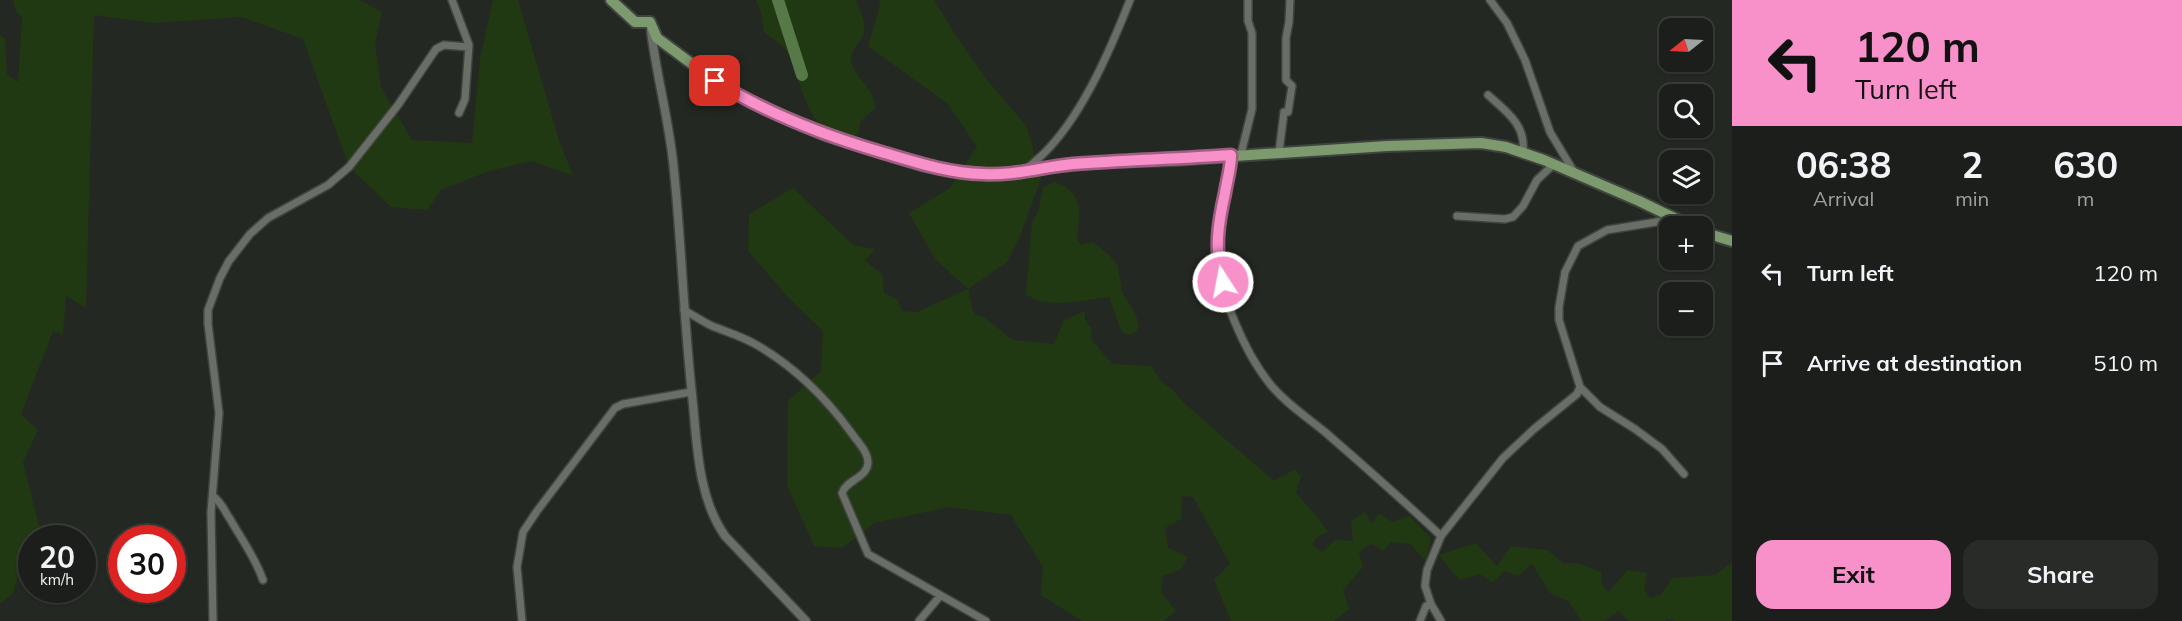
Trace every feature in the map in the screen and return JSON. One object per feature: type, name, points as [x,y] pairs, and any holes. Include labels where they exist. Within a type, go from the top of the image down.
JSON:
[{"type":"main road","points":[[611,0],[635,22],[650,22],[657,38],[715,81],[750,102],[825,135],[933,168],[982,174],[1023,172],[1072,164],[1462,143],[1490,144],[1523,152],[1668,216]]},
{"type":"main road","points":[[1713,235],[1731,239]]},
{"type":"street","points":[[452,0],[468,41],[465,99],[459,113]]},
{"type":"street","points":[[1023,172],[1049,148],[1065,129],[1099,72],[1130,0]]},
{"type":"street","points":[[1248,0],[1248,21],[1252,33],[1252,109],[1231,167],[1217,231],[1216,250],[1232,313],[1249,353],[1279,394],[1382,481],[1441,536]]},
{"type":"street","points":[[1279,152],[1284,112],[1288,112],[1292,86],[1286,80],[1286,38],[1290,22],[1290,0]]},
{"type":"street","points":[[1490,0],[1507,23],[1525,60],[1550,132],[1575,174]]},
{"type":"street","points":[[650,22],[656,68],[671,141],[691,392],[707,498],[718,526],[733,546],[806,621]]},
{"type":"street","points":[[213,621],[213,496],[219,413],[208,324],[208,310],[212,297],[225,270],[250,234],[268,218],[328,185],[349,167],[398,105],[427,59],[436,49],[444,45],[468,47]]},
{"type":"street","points":[[1488,96],[1509,113],[1520,128],[1523,135],[1523,152]]},
{"type":"street","points":[[1457,216],[1505,219],[1513,217],[1523,206],[1537,180],[1553,165]]},
{"type":"street","points":[[1659,222],[1607,230],[1584,241],[1573,253],[1561,286],[1559,320],[1580,387],[1600,407],[1662,449],[1684,474]]},
{"type":"street","points":[[684,310],[713,326],[735,333],[757,344],[804,380],[835,411],[867,456],[868,466],[843,487],[842,493],[866,552],[986,621]]},
{"type":"street","points":[[1441,621],[1431,604],[1425,586],[1427,570],[1441,536],[1503,459],[1534,429],[1578,393],[1580,387]]},
{"type":"street","points":[[522,621],[517,567],[523,532],[537,511],[615,408],[623,404],[645,402],[691,392]]},
{"type":"street","points":[[213,496],[225,507],[258,565],[263,579]]},
{"type":"street","points":[[919,621],[940,596]]},
{"type":"street","points":[[1420,621],[1426,606],[1431,604]]},
{"type":"green space","points":[[13,0],[360,0],[382,12],[375,43],[381,87],[412,140],[472,143],[480,59],[493,0],[518,0],[559,140],[573,176],[532,161],[489,171],[441,190],[427,210],[391,207],[349,167],[303,39],[241,17],[154,23],[94,15],[86,308],[66,296],[63,334],[53,331],[21,414],[38,430],[23,462],[39,525],[18,525],[18,576],[13,593],[0,604],[0,35],[5,39],[7,74],[18,82],[22,17],[16,12]]},
{"type":"green space","points":[[756,0],[856,0],[864,28],[863,36],[852,54],[851,61],[871,93],[876,107],[861,121],[858,134],[850,138],[838,134],[815,118],[806,101],[791,57],[782,46],[764,32],[761,12]]},
{"type":"green space","points":[[879,0],[934,0],[983,75],[1027,127],[1041,179],[1020,236],[1007,262],[968,289],[935,259],[909,213],[950,188],[977,147],[948,104],[868,46],[880,6]]},
{"type":"green space","points":[[1055,182],[1072,192],[1076,199],[1079,213],[1077,240],[1081,245],[1093,242],[1118,266],[1122,292],[1136,315],[1139,327],[1133,334],[1124,334],[1120,328],[1109,297],[1055,303],[1044,302],[1026,294],[1032,223],[1039,209],[1043,187]]},
{"type":"green space","points":[[793,188],[853,245],[875,249],[865,261],[882,274],[884,293],[898,300],[902,311],[917,312],[968,289],[974,315],[982,316],[1013,340],[1054,344],[1064,320],[1085,311],[1085,321],[1092,328],[1091,339],[1112,364],[1151,366],[1162,382],[1172,389],[1185,404],[1274,481],[1294,470],[1301,476],[1296,493],[1328,532],[1318,536],[1312,544],[1322,552],[1335,540],[1353,541],[1351,521],[1365,512],[1372,524],[1379,513],[1392,522],[1409,516],[1431,538],[1426,561],[1410,544],[1391,542],[1383,551],[1371,543],[1359,553],[1363,567],[1343,590],[1349,609],[1334,621],[1231,621],[1214,580],[1230,564],[1193,497],[1182,496],[1181,519],[1165,528],[1168,548],[1188,557],[1180,570],[1163,576],[1161,592],[1176,611],[1164,621],[1082,621],[1041,595],[1043,567],[1011,515],[950,507],[874,523],[842,548],[814,546],[787,485],[788,401],[821,371],[823,331],[787,296],[748,251],[749,214]]},
{"type":"green space","points":[[1476,543],[1497,566],[1511,546],[1547,550],[1563,563],[1577,563],[1601,572],[1601,583],[1608,592],[1628,570],[1647,573],[1644,590],[1650,598],[1661,595],[1672,578],[1715,575],[1732,562],[1732,621],[1667,619],[1665,621],[1629,621],[1619,611],[1604,621],[1582,621],[1568,601],[1550,593],[1532,564],[1518,576],[1504,571],[1493,583],[1480,574],[1459,580],[1439,555]]},
{"type":"waterway","points":[[778,0],[802,75]]},
{"type":"route","points":[[715,81],[750,102],[825,135],[921,165],[950,171],[1008,174],[1072,164],[1175,160],[1231,155],[1231,167],[1217,231],[1216,250],[1223,282]]}]
